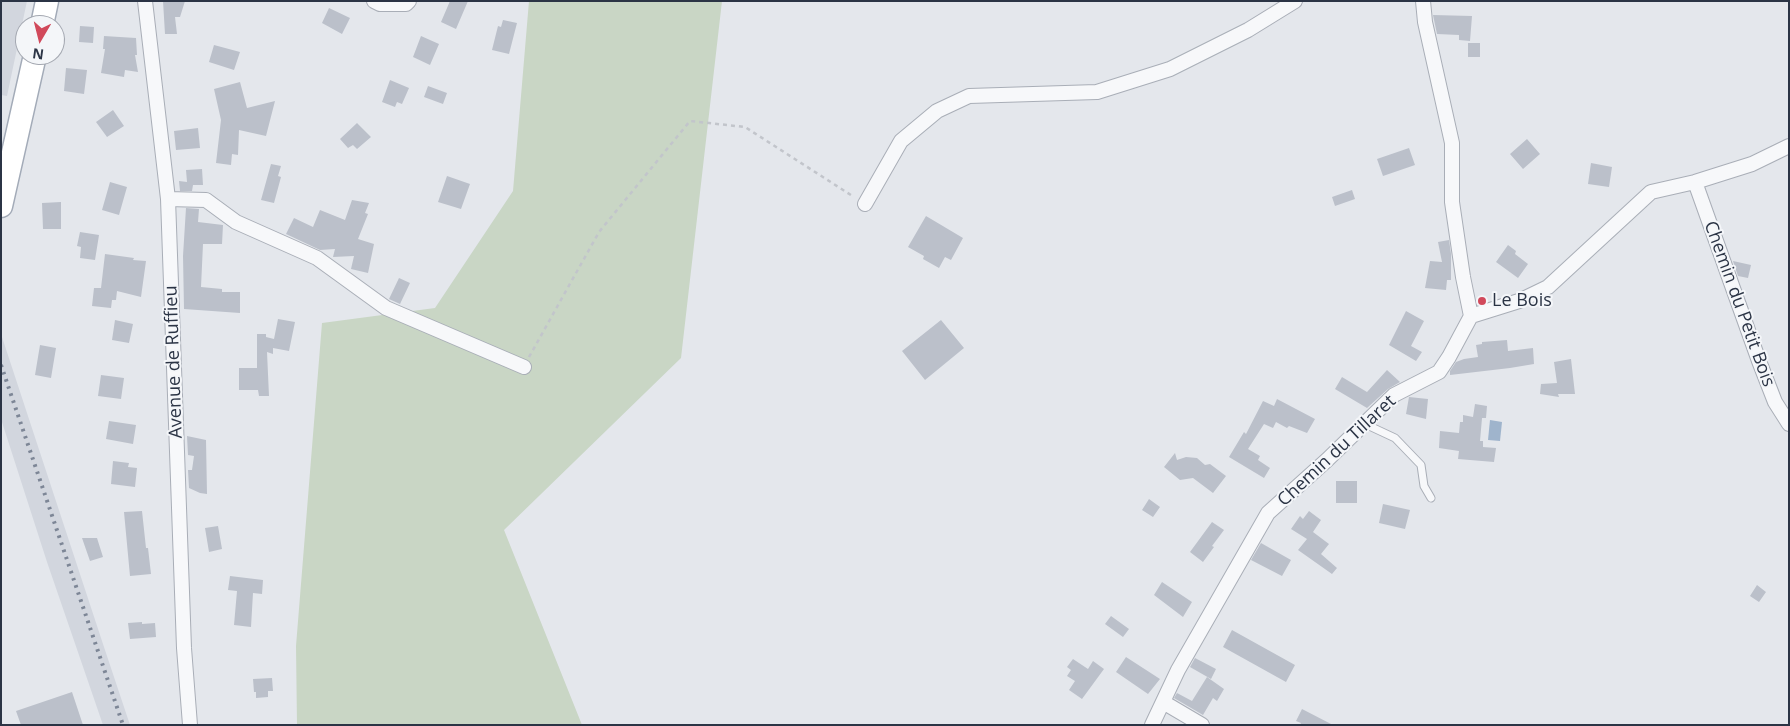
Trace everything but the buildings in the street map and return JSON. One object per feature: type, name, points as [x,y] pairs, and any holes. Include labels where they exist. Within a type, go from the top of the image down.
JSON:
[{"type":"main road","points":[[44,15],[47,1]]},
{"type":"main road","points":[[1,206],[33,65]]},
{"type":"street","name":"Avenue de Ruffieu","points":[[145,1],[168,198],[184,648],[190,725]]},
{"type":"street","points":[[374,1],[380,4],[406,4],[409,1]]},
{"type":"street","points":[[865,204],[901,141],[937,111],[969,96],[1097,92],[1170,69],[1248,30],[1295,1]]},
{"type":"street","points":[[1423,1],[1425,22],[1452,143],[1452,202],[1471,316],[1519,301],[1548,287],[1651,192],[1695,182],[1752,164],[1789,146]]},
{"type":"street","name":"Chemin du Petit Bois","points":[[1695,182],[1758,361],[1775,402],[1789,424]]},
{"type":"street","points":[[168,198],[206,200],[236,222],[317,258],[386,308],[524,367]]},
{"type":"street","name":"Chemin du Tillaret","points":[[1152,725],[1178,670],[1268,513],[1394,396],[1439,372],[1450,357],[1471,316]]},
{"type":"street","points":[[1163,702],[1202,725]]},
{"type":"lane","points":[[1365,424],[1395,438],[1421,465],[1424,486],[1431,498]]},
{"type":"path","points":[[524,367],[598,232],[690,121],[745,127],[865,204]]},
{"type":"shaded area","points":[[1,1],[27,1],[24,15],[15,15],[15,58],[7,96],[1,95]]},
{"type":"shaded area","points":[[1,334],[130,725],[103,725],[47,562],[1,419]]},
{"type":"green space","points":[[529,1],[722,1],[681,358],[504,530],[582,725],[297,725],[296,646],[322,323],[435,308],[513,191]]},
{"type":"water","points":[[1490,420],[1502,422],[1500,441],[1488,440]]},
{"type":"railway","points":[[1,365],[123,725]]},
{"type":"place","name":"Le Bois","points":[[1482,301]]}]
